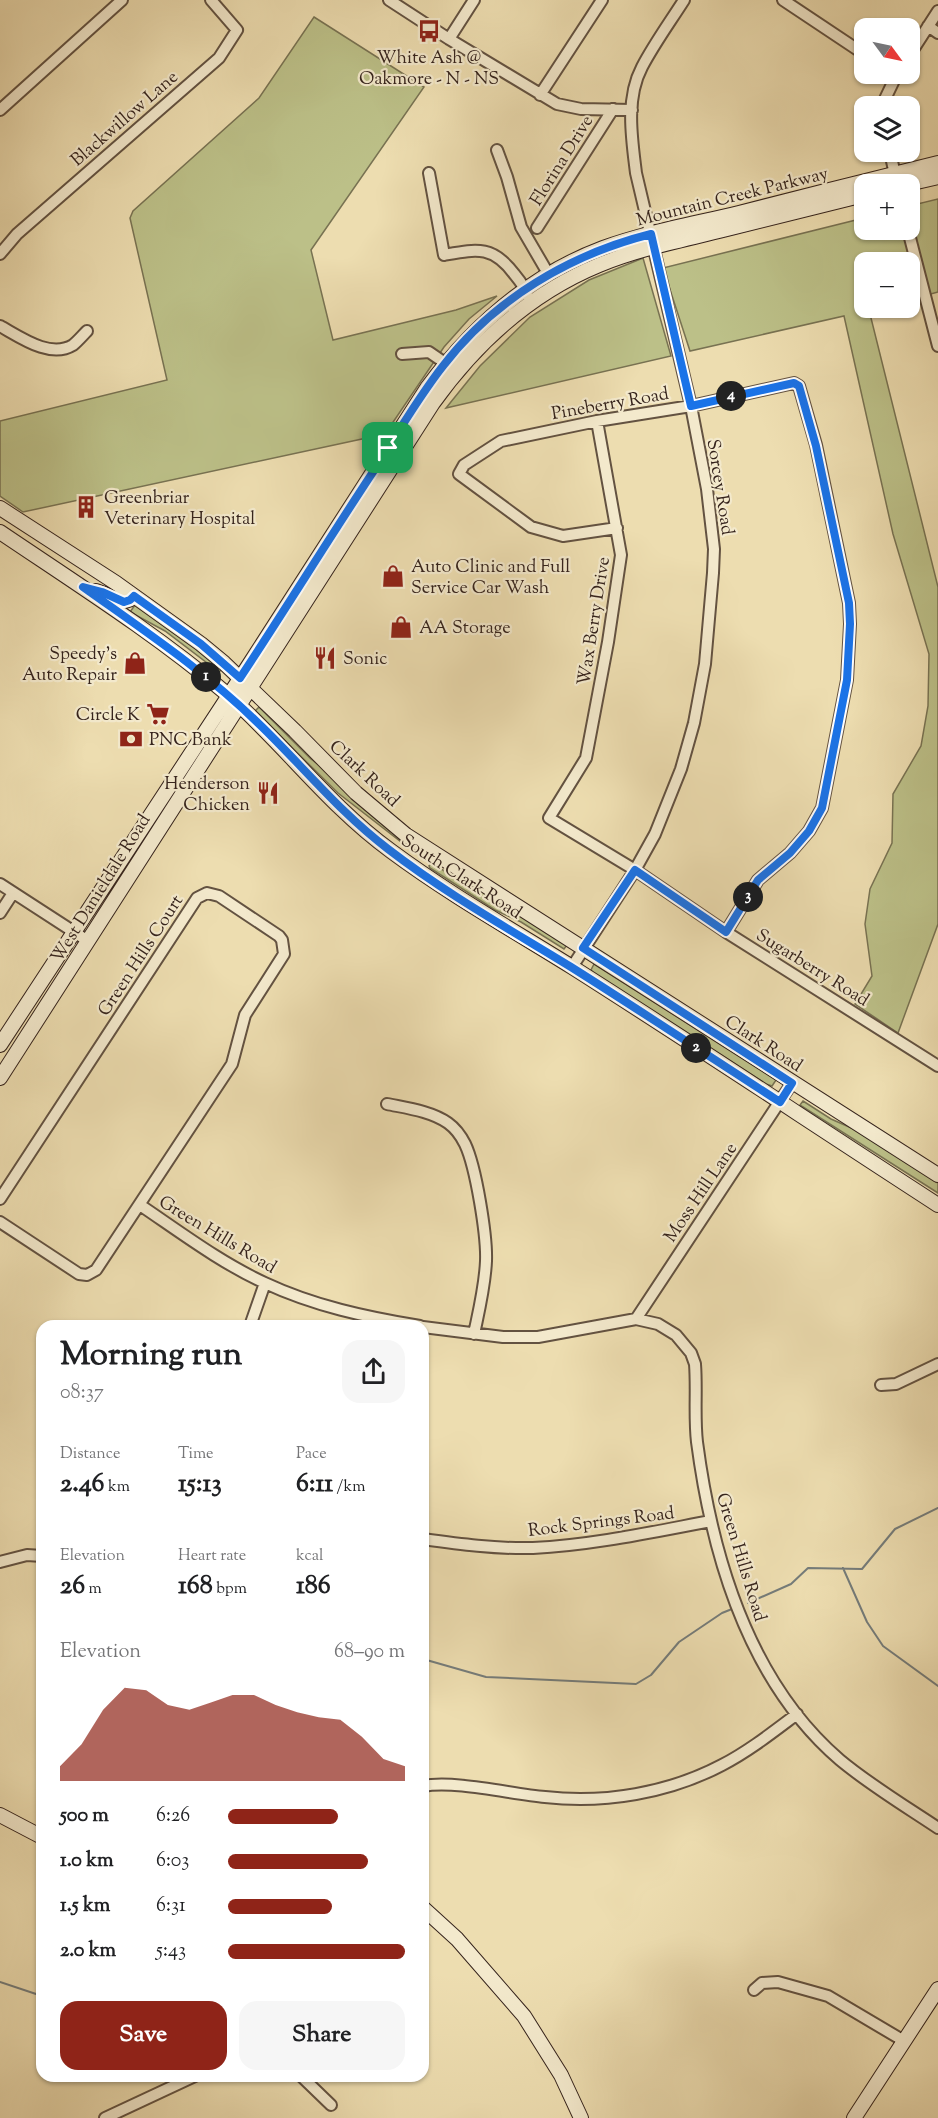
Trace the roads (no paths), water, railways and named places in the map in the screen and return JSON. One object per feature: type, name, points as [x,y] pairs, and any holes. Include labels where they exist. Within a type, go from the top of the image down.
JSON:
[{"type":"main road","name":"Mountain Creek Parkway","points":[[909,174],[938,163]]},
{"type":"main road","points":[[920,181],[938,177]]},
{"type":"main road","name":"Mountain Creek Parkway","points":[[240,678],[363,499],[450,380],[467,358],[499,327],[565,281],[652,241],[854,190]]},
{"type":"main road","name":"Mountain Creek Parkway","points":[[250,689],[427,387],[445,363],[478,327],[525,290],[549,275],[601,249],[652,241],[854,197]]},
{"type":"main road","name":"Clark Road","points":[[0,508],[134,596],[201,644],[240,678],[356,793],[406,835],[938,1175]]},
{"type":"main road","name":"South Clark Road","points":[[0,532],[174,651],[228,695],[356,823],[408,863],[465,902],[572,968],[938,1204]]},
{"type":"main road","points":[[42,560],[53,543]]},
{"type":"main road","points":[[83,587],[102,592],[124,602],[134,596]]},
{"type":"main road","name":"West Danieldale Road","points":[[0,1046],[240,678]]},
{"type":"main road","name":"West Danieldale Road","points":[[0,1078],[250,689]]},
{"type":"main road","points":[[152,812],[166,818]]},
{"type":"main road","points":[[408,863],[422,845]]},
{"type":"main road","points":[[106,882],[120,891]]},
{"type":"main road","points":[[0,1815],[36,1835]]},
{"type":"main road","points":[[429,1913],[457,1939],[524,2016],[561,2074],[581,2118]]},
{"type":"main road","points":[[854,2118],[938,1989]]},
{"type":"street","points":[[0,110],[122,0]]},
{"type":"street","name":"Blackwillow Lane","points":[[0,254],[17,234],[219,58],[237,30],[211,0]]},
{"type":"street","points":[[389,0],[557,104],[581,110],[632,110]]},
{"type":"street","points":[[449,39],[474,0]]},
{"type":"street","points":[[540,95],[602,0]]},
{"type":"street","name":"Sorcey Road","points":[[572,968],[635,870],[655,834],[681,769],[694,723],[705,664],[714,549],[707,489],[691,406],[636,174],[632,134],[632,110],[641,69],[684,0]]},
{"type":"street","points":[[783,0],[854,47]]},
{"type":"street","points":[[920,39],[938,11]]},
{"type":"street","points":[[928,26],[938,33]]},
{"type":"street","name":"Florina Drive","points":[[537,228],[613,109]]},
{"type":"street","points":[[497,150],[521,228],[549,275]]},
{"type":"street","points":[[429,173],[444,255],[473,250],[483,250],[495,255],[511,269],[525,290],[530,304]]},
{"type":"street","points":[[911,240],[938,346]]},
{"type":"street","points":[[0,326],[41,347],[53,349],[71,346],[87,331]]},
{"type":"street","points":[[402,354],[429,352],[445,363]]},
{"type":"street","name":"Pineberry Road","points":[[617,528],[563,536],[531,527],[459,474],[464,465],[501,441],[597,421],[691,406],[778,385],[794,383],[799,386],[816,446],[849,603],[847,680],[822,808],[809,831],[790,853],[758,880],[726,932]]},
{"type":"street","name":"Wax Berry Drive","points":[[549,818],[586,758],[609,642],[621,555],[597,421]]},
{"type":"street","name":"Sugarberry Road","points":[[549,818],[635,870],[726,932],[938,1066]]},
{"type":"street","points":[[0,884],[88,941]]},
{"type":"street","points":[[0,913],[13,893]]},
{"type":"street","name":"Green Hills Court","points":[[0,1199],[193,902],[202,894],[213,893],[279,936],[282,940],[284,954],[245,1016],[232,1064],[100,1265],[92,1273],[79,1274],[0,1222]]},
{"type":"street","name":"Moss Hill Lane","points":[[636,1319],[792,1083]]},
{"type":"street","points":[[387,1104],[448,1122],[466,1146],[474,1175],[486,1248],[485,1275],[474,1334]]},
{"type":"street","name":"Green Hills Road","points":[[140,1205],[222,1259],[265,1283],[339,1311],[388,1320]]},
{"type":"street","points":[[252,1320],[265,1283]]},
{"type":"street","name":"Green Hills Road","points":[[429,1327],[474,1334],[538,1337],[636,1319],[658,1324],[676,1335],[691,1353],[695,1364],[697,1440],[711,1521],[747,1631],[770,1674],[797,1714],[840,1759],[938,1828]]},
{"type":"street","points":[[881,1385],[896,1384],[938,1364]]},
{"type":"street","name":"Rock Springs Road","points":[[429,1540],[496,1548],[533,1548],[599,1541],[711,1521]]},
{"type":"street","points":[[0,1562],[27,1555],[36,1556]]},
{"type":"street","points":[[429,1785],[444,1784],[562,1799],[599,1799],[630,1795],[676,1784],[721,1766],[762,1741],[797,1714]]},
{"type":"street","points":[[754,1990],[762,1983],[778,1982],[828,1996],[904,2041]]},
{"type":"street","points":[[105,2118],[182,2082]]},
{"type":"street","points":[[307,2082],[332,2105]]},
{"type":"waterway","points":[[748,1603],[791,1584],[808,1568],[862,1569],[895,1529],[938,1508]]},
{"type":"waterway","points":[[843,1568],[867,1622],[883,1646],[938,1686]]},
{"type":"waterway","points":[[429,1661],[486,1677],[636,1684],[651,1675],[679,1642],[722,1613],[732,1609]]},
{"type":"waterway","points":[[0,1982],[36,1994]]},
{"type":"place","name":"White Ash @ Oakmore - N - NS","points":[[429,31]]},
{"type":"place","name":"Greenbriar Veterinary Hospital","points":[[86,507]]},
{"type":"place","name":"Auto Clinic and Full Service Car Wash","points":[[393,576]]},
{"type":"place","name":"AA Storage","points":[[401,627]]},
{"type":"place","name":"Sonic","points":[[325,658]]},
{"type":"place","name":"Speedy's Auto Repair","points":[[135,663]]},
{"type":"place","name":"Circle K","points":[[158,714]]},
{"type":"place","name":"PNC Bank","points":[[131,739]]},
{"type":"place","name":"Henderson Chicken","points":[[268,793]]}]
